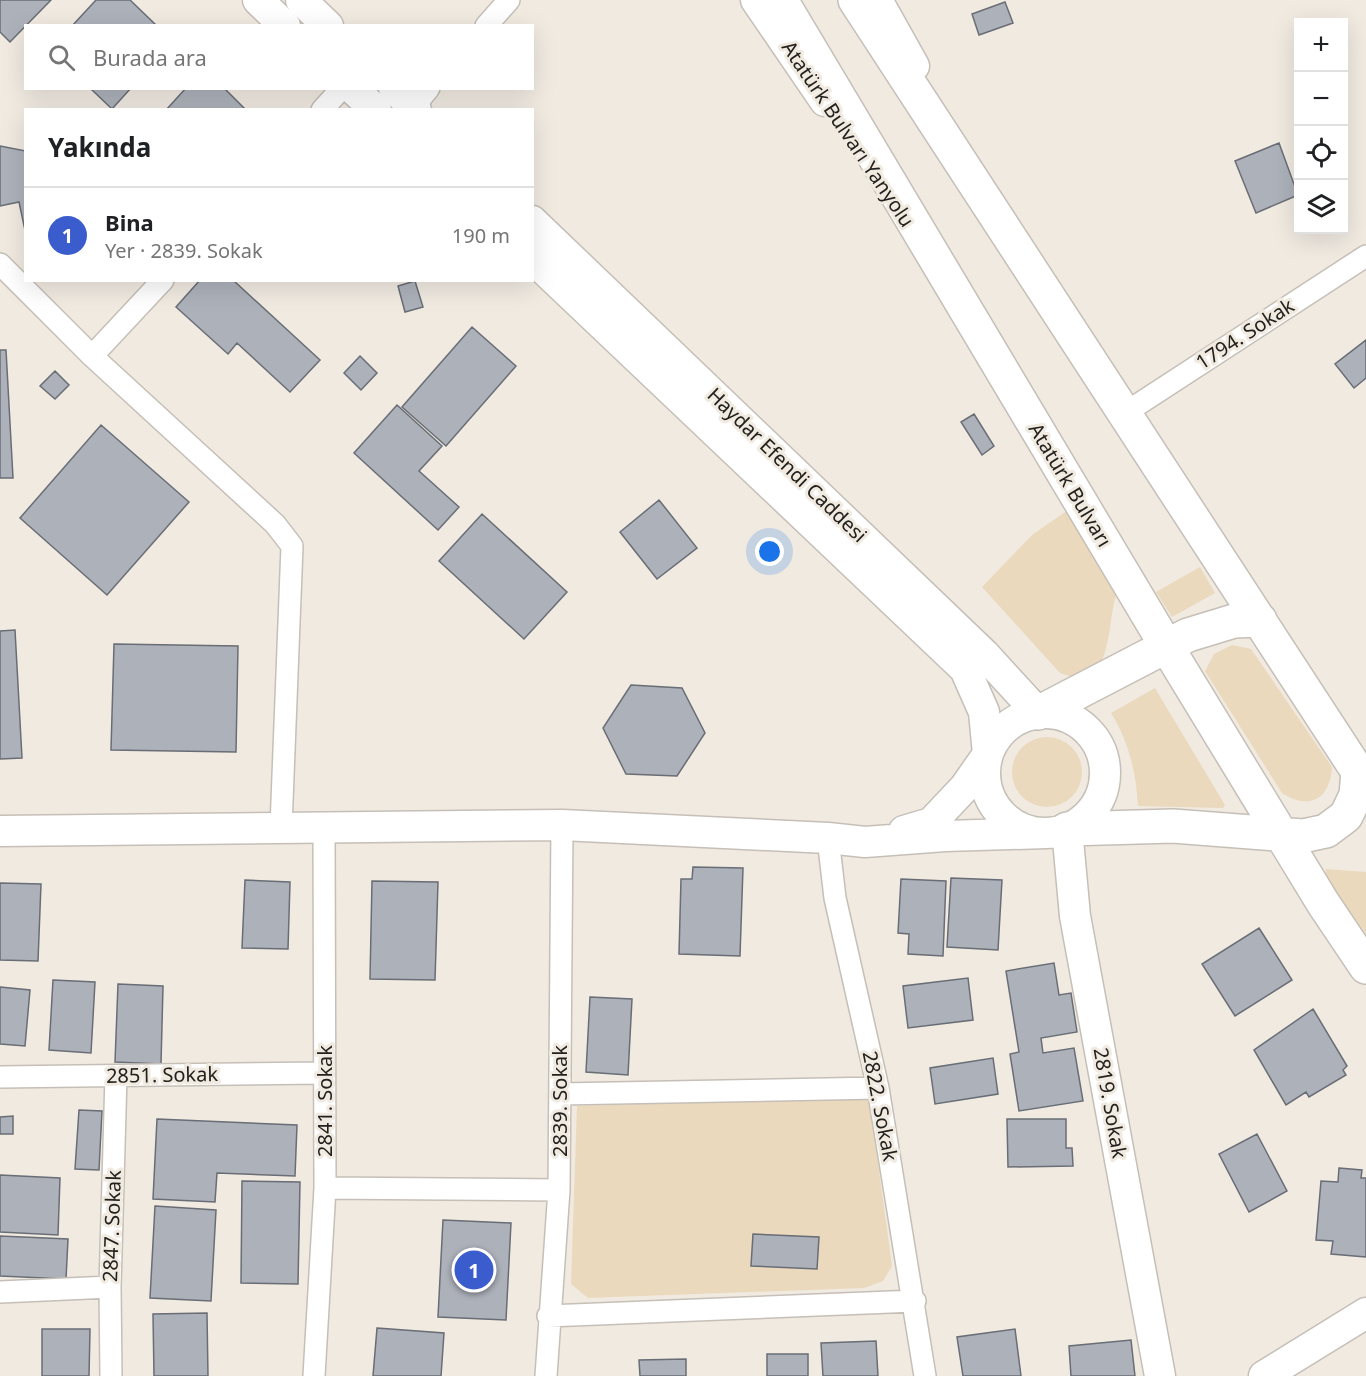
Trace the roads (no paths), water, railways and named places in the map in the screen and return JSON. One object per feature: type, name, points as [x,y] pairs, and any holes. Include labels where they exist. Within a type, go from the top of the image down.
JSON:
[{"type":"highway","name":"Atatürk Bulvarı","points":[[781,0],[1167,647],[1280,833],[1366,967]]},
{"type":"highway","points":[[855,0],[1362,778],[1346,816],[1326,831],[1303,836],[1173,826],[1057,831]]},
{"type":"highway","points":[[1038,713],[1210,627],[1234,621],[1260,620]]},
{"type":"main road","points":[[258,0],[283,24]]},
{"type":"main road","points":[[301,0],[326,24]]},
{"type":"main road","name":"Atatürk Bulvarı Yanyolu","points":[[756,0],[940,269]]},
{"type":"main road","points":[[878,0],[1005,229]]},
{"type":"main road","points":[[354,90],[374,108]]},
{"type":"main road","name":"Haydar Efendi Caddesi","points":[[534,223],[984,654],[1038,713]]},
{"type":"main road","name":"Haydar Efendi Caddesi","points":[[534,260],[965,669],[984,712],[988,754]]},
{"type":"main road","points":[[0,831],[562,825],[828,838],[865,842],[1057,831],[1085,818],[1099,801],[1105,780],[1104,758],[1095,738],[1079,723],[1059,714],[1038,713],[1021,717],[1007,726],[996,739],[959,795],[931,824],[865,842]]},
{"type":"main road","points":[[988,754],[986,777],[988,788],[991,799],[1005,817],[1024,829],[1057,831]]},
{"type":"main road","name":"2819. Sokak","points":[[1057,831],[1075,916],[1160,1376]]},
{"type":"main road","points":[[1264,1376],[1366,1313]]},
{"type":"street","points":[[488,24],[508,0]]},
{"type":"street","points":[[324,108],[340,90]]},
{"type":"street","name":"1794. Sokak","points":[[1125,413],[1366,256]]},
{"type":"street","points":[[0,264],[92,356],[275,524],[292,546],[281,827]]},
{"type":"street","points":[[92,356],[161,282]]},
{"type":"street","name":"2839. Sokak","points":[[546,1376],[548,1316],[559,1190],[562,825]]},
{"type":"street","name":"2841. Sokak","points":[[314,1376],[325,1188],[324,826]]},
{"type":"street","name":"2822. Sokak","points":[[828,838],[835,898],[878,1088],[915,1301],[925,1376]]},
{"type":"street","name":"2851. Sokak","points":[[0,1077],[324,1073]]},
{"type":"street","name":"2847. Sokak","points":[[111,1376],[110,1287],[116,1076]]},
{"type":"street","points":[[560,1094],[878,1088]]},
{"type":"street","points":[[325,1188],[559,1190]]},
{"type":"street","points":[[0,1292],[110,1287]]},
{"type":"street","points":[[548,1316],[915,1301]]},
{"type":"place","name":"Bina","points":[[474,1270]]}]
